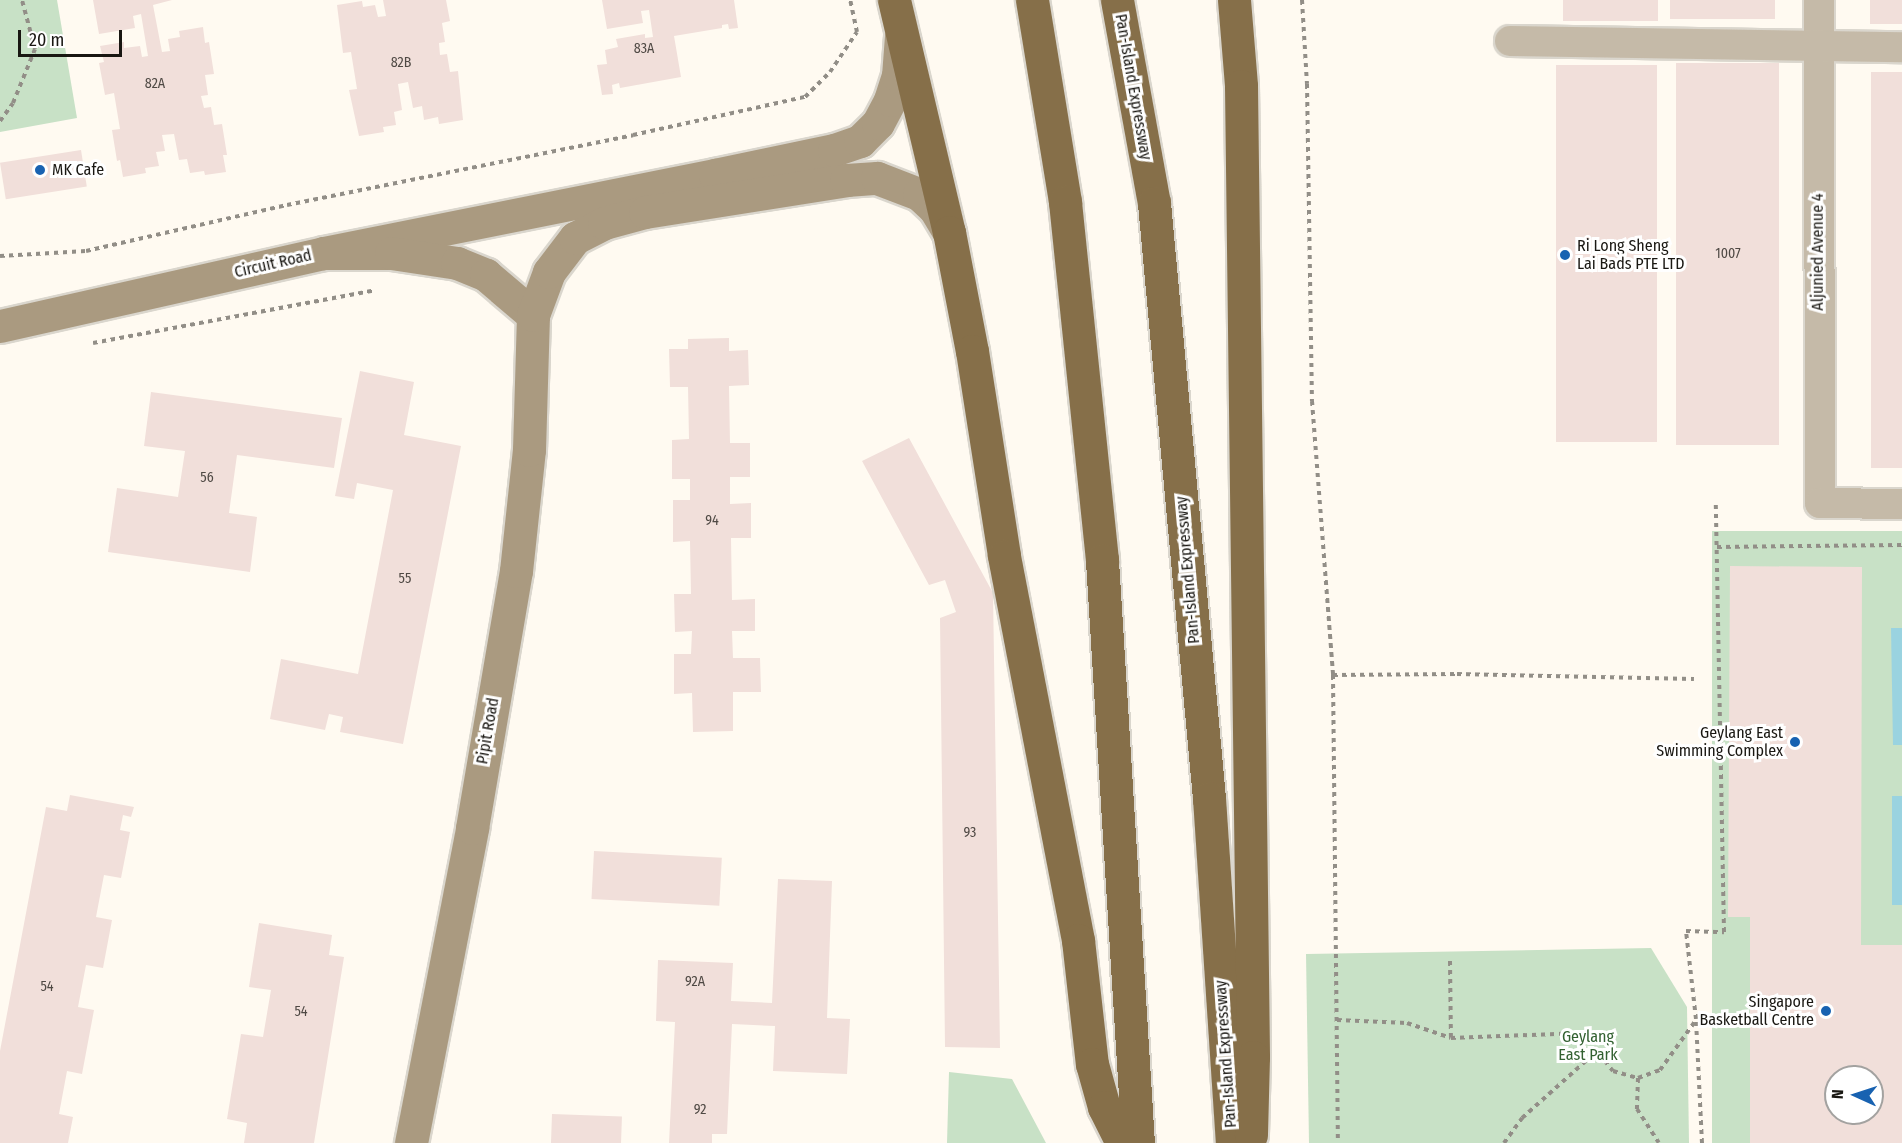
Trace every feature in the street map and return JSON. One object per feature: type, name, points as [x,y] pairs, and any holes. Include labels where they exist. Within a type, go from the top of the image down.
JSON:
[{"type":"highway","points":[[1032,0],[1065,202],[1102,560],[1138,1143]]},
{"type":"highway","name":"Pan-Island Expressway","points":[[1117,0],[1154,203],[1209,798],[1232,1143]]},
{"type":"highway","points":[[1234,0],[1241,86],[1253,1057],[1251,1143]]},
{"type":"highway","points":[[898,15],[949,232],[972,351],[1004,556],[1078,940],[1092,1064],[1104,1107],[1122,1143]]},
{"type":"street","name":"Aljunied Avenue 4","points":[[1819,0],[1820,503],[1902,504]]},
{"type":"street","points":[[324,253],[716,175],[834,150],[860,141],[878,123],[890,100],[898,76],[898,15]]},
{"type":"street","points":[[1510,41],[1902,46]]},
{"type":"street","name":"Pipit Road","points":[[411,1143],[472,828],[516,571],[529,450],[533,315],[549,272],[575,238],[604,223],[645,212],[846,180],[877,178],[919,194],[935,209],[949,232]]},
{"type":"street","name":"Circuit Road","points":[[0,326],[324,253],[391,253],[457,263],[486,275],[533,315]]},
{"type":"path","points":[[0,121],[13,103],[35,49],[22,0]]},
{"type":"path","points":[[0,256],[86,251],[287,205],[633,135],[805,97],[830,72],[856,32],[850,0]]},
{"type":"path","points":[[1302,0],[1308,84],[1312,401],[1333,675],[1338,1143]]},
{"type":"path","points":[[91,344],[270,307],[379,289]]},
{"type":"path","points":[[1702,1143],[1696,1020],[1686,931],[1724,932],[1716,501]]},
{"type":"path","points":[[1717,547],[1902,545]]},
{"type":"path","points":[[1333,675],[1457,674],[1694,679]]},
{"type":"path","points":[[1450,961],[1451,1038]]},
{"type":"path","points":[[1337,1020],[1407,1023],[1451,1038],[1582,1033],[1613,1071],[1638,1078],[1660,1070],[1696,1020]]},
{"type":"path","points":[[1504,1143],[1522,1118],[1598,1050]]},
{"type":"path","points":[[1638,1078],[1637,1109],[1659,1143]]},
{"type":"green space","points":[[0,0],[57,0],[77,118],[0,132]]},
{"type":"green space","points":[[1712,531],[1902,531],[1902,1143],[1712,1143]]},
{"type":"green space","name":"Geylang East Park","points":[[1651,948],[1687,1007],[1689,1143],[1309,1143],[1306,954]]},
{"type":"green space","points":[[949,1072],[1012,1079],[1046,1143],[947,1143]]},
{"type":"water","points":[[1891,628],[1902,628],[1902,745],[1893,745]]},
{"type":"water","points":[[1892,796],[1902,796],[1902,905],[1892,905]]},
{"type":"building","points":[[93,0],[172,0],[153,5],[162,52],[170,51],[168,39],[180,37],[179,31],[203,27],[205,43],[209,42],[214,74],[205,75],[208,95],[201,96],[204,108],[211,107],[214,125],[222,124],[227,155],[223,155],[226,172],[205,175],[204,171],[190,173],[187,159],[179,160],[174,134],[162,135],[165,151],[156,152],[159,166],[145,168],[146,173],[123,177],[120,160],[117,161],[112,130],[120,129],[114,93],[105,95],[99,63],[104,62],[100,46],[124,42],[124,48],[140,46],[142,57],[148,56],[141,14],[133,16],[135,28],[99,34]]},
{"type":"building","points":[[383,0],[446,0],[450,21],[442,23],[445,42],[439,43],[440,55],[447,54],[450,72],[458,71],[463,120],[439,124],[438,117],[424,120],[422,106],[413,108],[408,82],[398,84],[402,110],[394,112],[396,125],[383,127],[384,132],[359,136],[349,90],[357,89],[351,52],[343,53],[337,5],[362,1],[363,7],[375,5],[378,17],[386,16]]},
{"type":"building","points":[[602,0],[734,0],[738,28],[729,29],[728,24],[722,25],[722,28],[674,36],[681,77],[620,88],[619,83],[612,85],[613,94],[602,95],[597,65],[607,64],[605,50],[618,47],[616,39],[645,34],[645,38],[653,37],[649,10],[641,11],[643,23],[607,29]]},
{"type":"building","points":[[1563,0],[1658,0],[1658,21],[1563,21]]},
{"type":"building","points":[[1670,0],[1775,0],[1775,19],[1670,19]]},
{"type":"building","points":[[1870,0],[1902,0],[1902,24],[1870,24]]},
{"type":"building","points":[[1676,63],[1779,63],[1779,445],[1676,445]]},
{"type":"building","points":[[1556,65],[1657,65],[1657,442],[1556,442]]},
{"type":"building","points":[[1871,72],[1902,72],[1902,468],[1871,468]]},
{"type":"building","points":[[81,150],[87,187],[6,199],[0,163]]},
{"type":"building","points":[[729,338],[729,351],[748,350],[749,385],[729,386],[730,443],[750,443],[750,477],[730,477],[730,504],[751,503],[751,538],[731,538],[732,600],[755,599],[755,631],[732,631],[733,658],[760,658],[761,692],[733,692],[733,731],[693,732],[692,693],[674,694],[674,654],[691,654],[692,631],[675,632],[674,594],[691,594],[690,541],[673,542],[673,500],[690,500],[690,479],[672,479],[672,440],[689,439],[688,387],[670,387],[669,349],[688,349],[688,339]]},
{"type":"building","points":[[360,371],[414,382],[404,435],[461,446],[403,744],[340,732],[343,717],[329,714],[325,730],[270,719],[281,659],[358,674],[393,490],[357,483],[354,499],[335,496]]},
{"type":"building","points":[[151,392],[342,418],[334,468],[237,455],[229,513],[257,517],[250,572],[108,552],[117,488],[178,497],[185,451],[144,446]]},
{"type":"building","points":[[909,438],[993,593],[1000,1048],[945,1047],[940,618],[956,612],[945,580],[929,585],[862,461]]},
{"type":"building","name":"Geylang East Swimming Complex","points":[[1730,566],[1862,567],[1861,945],[1902,945],[1902,1143],[1750,1143],[1750,917],[1728,917]]},
{"type":"building","points":[[70,795],[134,807],[131,817],[123,815],[120,830],[130,832],[121,878],[104,875],[96,917],[112,920],[103,968],[86,965],[78,1007],[94,1010],[82,1074],[67,1071],[59,1114],[73,1117],[68,1143],[0,1143],[0,1051],[46,807],[67,811]]},
{"type":"building","points":[[594,851],[722,858],[719,906],[591,899]]},
{"type":"building","points":[[778,879],[832,881],[827,1018],[850,1019],[847,1074],[773,1071],[775,1026],[732,1024],[727,1134],[712,1134],[712,1143],[669,1143],[675,1022],[656,1021],[658,960],[733,963],[731,1001],[772,1003]]},
{"type":"building","points":[[259,923],[332,935],[329,955],[344,957],[314,1143],[244,1143],[247,1123],[227,1119],[241,1034],[263,1037],[271,990],[249,987]]},
{"type":"building","points":[[552,1114],[622,1116],[621,1143],[551,1143]]},
{"type":"place","name":"MK Cafe","points":[[40,170]]},
{"type":"place","name":"Ri Long Sheng Lai Bads PTE LTD","points":[[1565,255]]},
{"type":"place","name":"Geylang East Swimming Complex","points":[[1795,742]]},
{"type":"place","name":"Singapore Basketball Centre","points":[[1826,1011]]}]
